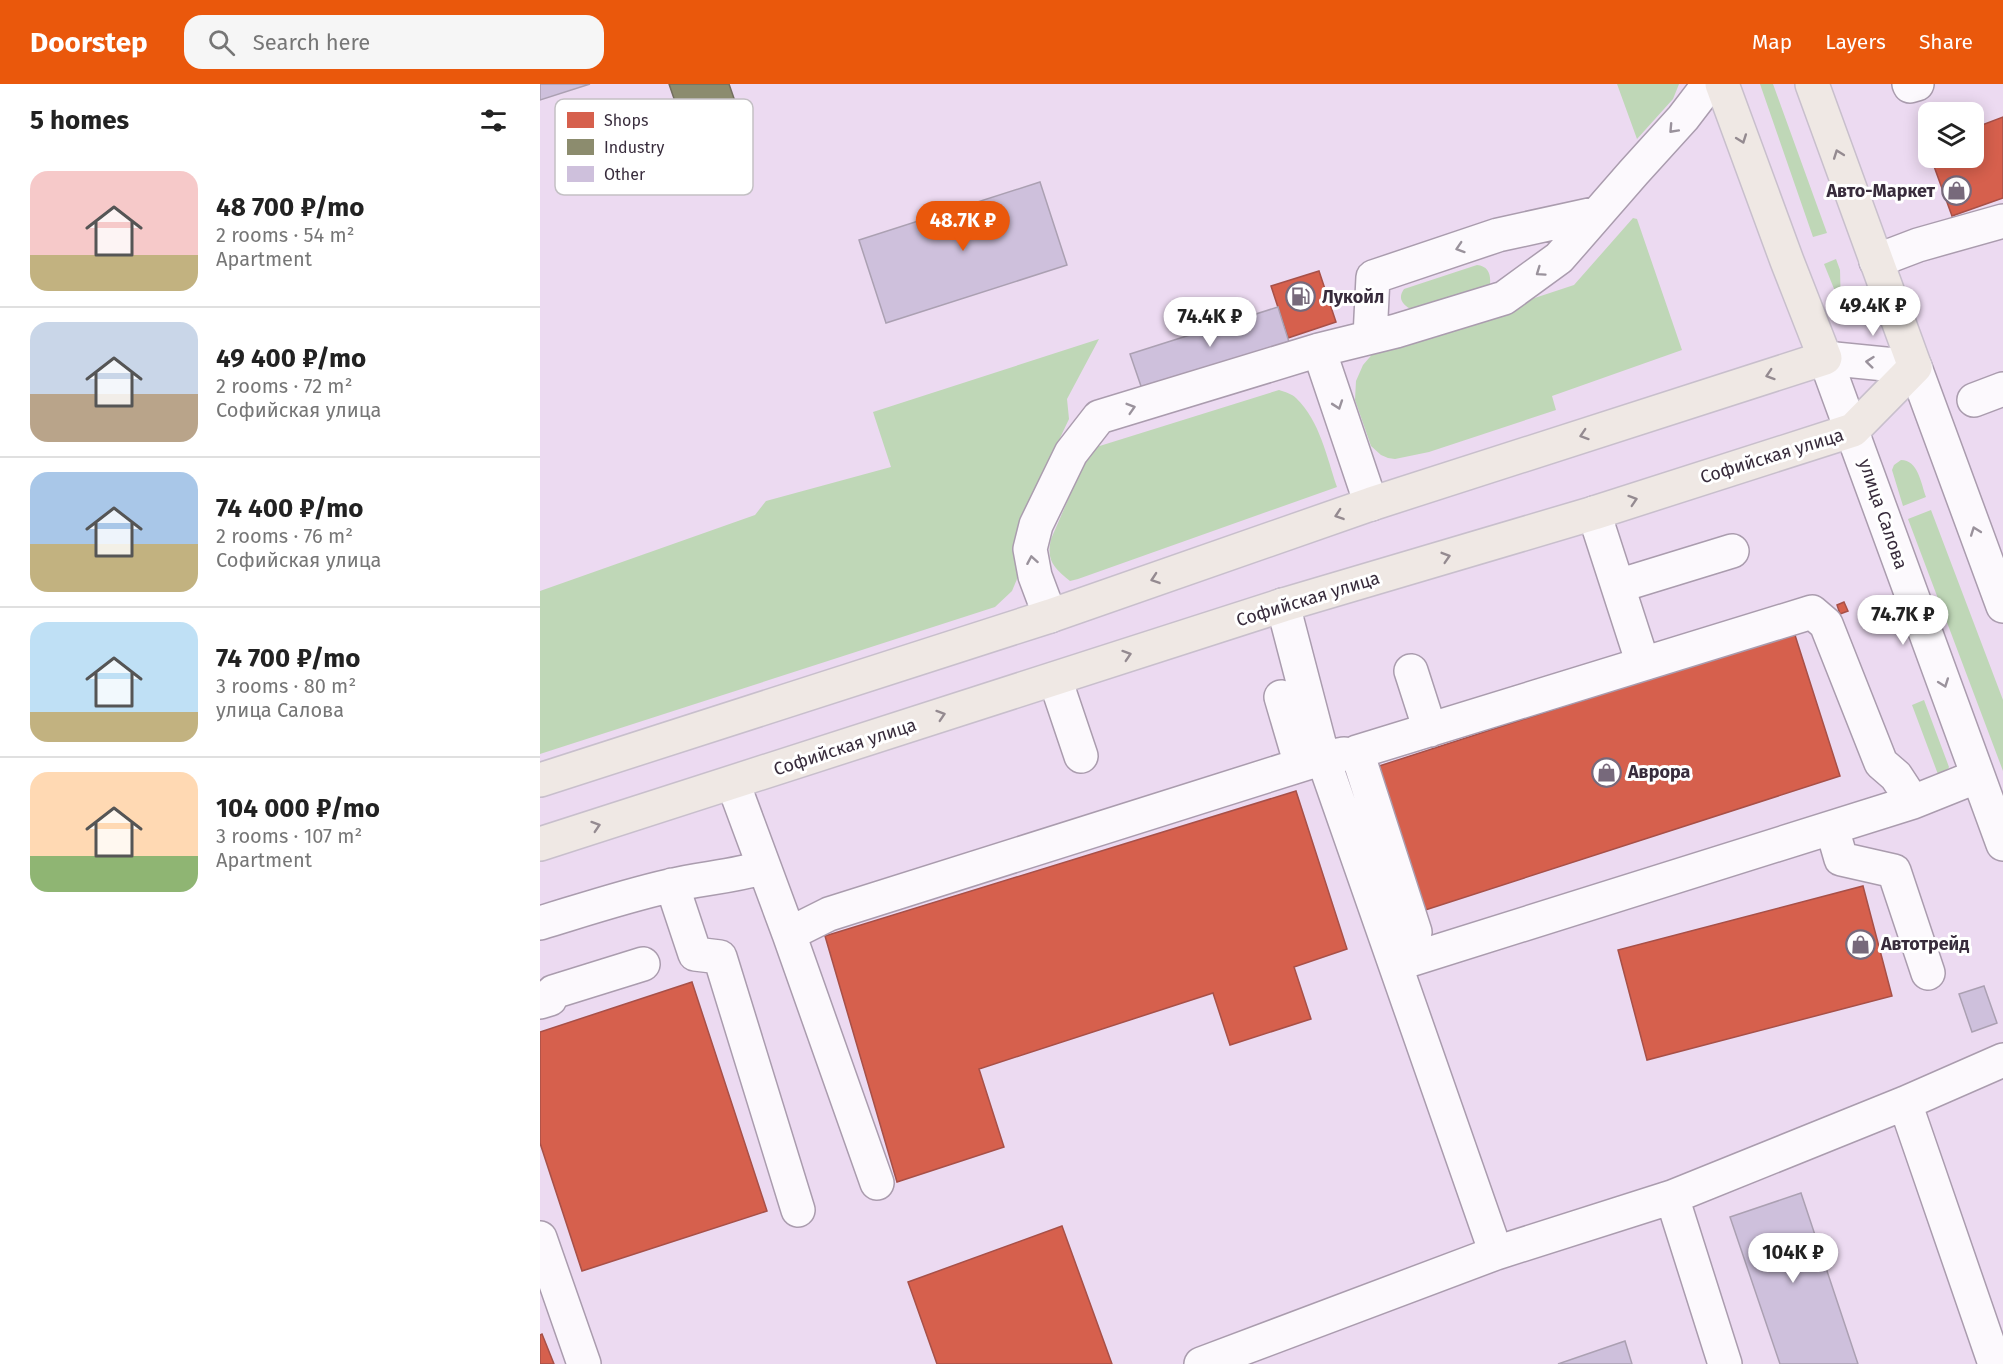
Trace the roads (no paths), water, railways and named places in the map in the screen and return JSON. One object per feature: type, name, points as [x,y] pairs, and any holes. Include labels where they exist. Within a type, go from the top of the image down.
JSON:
[{"type":"main road","name":"улица Салова","points":[[1722,84],[1825,358]]},
{"type":"main road","points":[[1812,84],[1915,367]]},
{"type":"main road","points":[[540,780],[1050,616],[1371,504],[1825,358]]},
{"type":"main road","name":"Софийская улица","points":[[540,844],[1283,605],[1594,513],[1853,430],[1915,367]]},
{"type":"street","points":[[1050,616],[1035,576],[1030,549],[1034,533],[1071,453],[1099,417],[1319,350],[1504,298],[1559,258],[1683,118],[1709,84]]},
{"type":"street","points":[[1909,84],[1910,86],[1917,84]]},
{"type":"street","points":[[1370,337],[1372,277],[1498,235],[1598,213]]},
{"type":"street","points":[[1876,261],[1918,244],[2003,221]]},
{"type":"street","points":[[1319,350],[1371,504]]},
{"type":"street","points":[[1825,358],[1915,367],[2000,586]]},
{"type":"street","name":"улица Салова","points":[[1825,358],[2003,844]]},
{"type":"street","points":[[1594,513],[1643,664]]},
{"type":"street","points":[[1618,586],[1732,551]]},
{"type":"street","points":[[1283,605],[1312,761]]},
{"type":"street","points":[[789,934],[829,914],[1312,761],[1357,752],[1812,612],[1826,624],[1881,763],[1896,776],[1913,802]]},
{"type":"street","points":[[1411,671],[1430,729]]},
{"type":"street","points":[[1055,679],[1081,756]]},
{"type":"street","points":[[1281,697],[1312,761],[1397,964],[1496,1253]]},
{"type":"street","points":[[1357,752],[1415,932]]},
{"type":"street","points":[[1397,964],[1913,802],[1978,776]]},
{"type":"street","points":[[733,783],[878,1183]]},
{"type":"street","points":[[1832,828],[1841,859],[1894,871],[1928,973]]},
{"type":"street","points":[[540,923],[630,895],[672,885],[743,874],[764,867]]},
{"type":"street","points":[[672,885],[695,954],[720,957],[798,1210]]},
{"type":"street","points":[[540,1002],[550,999],[554,992],[643,964]]},
{"type":"street","points":[[1201,1364],[1496,1253],[1672,1197],[1905,1103],[2003,1060]]},
{"type":"street","points":[[1905,1103],[1995,1364]]},
{"type":"street","points":[[1672,1197],[1725,1364]]},
{"type":"street","points":[[540,1238],[584,1364]]},
{"type":"place","name":"Авто-Маркет","points":[[1956,191]]},
{"type":"place","name":"Лукойл","points":[[1301,297]]},
{"type":"place","name":"Аврора","points":[[1607,772]]},
{"type":"place","name":"Автотрейд","points":[[1860,944]]}]
